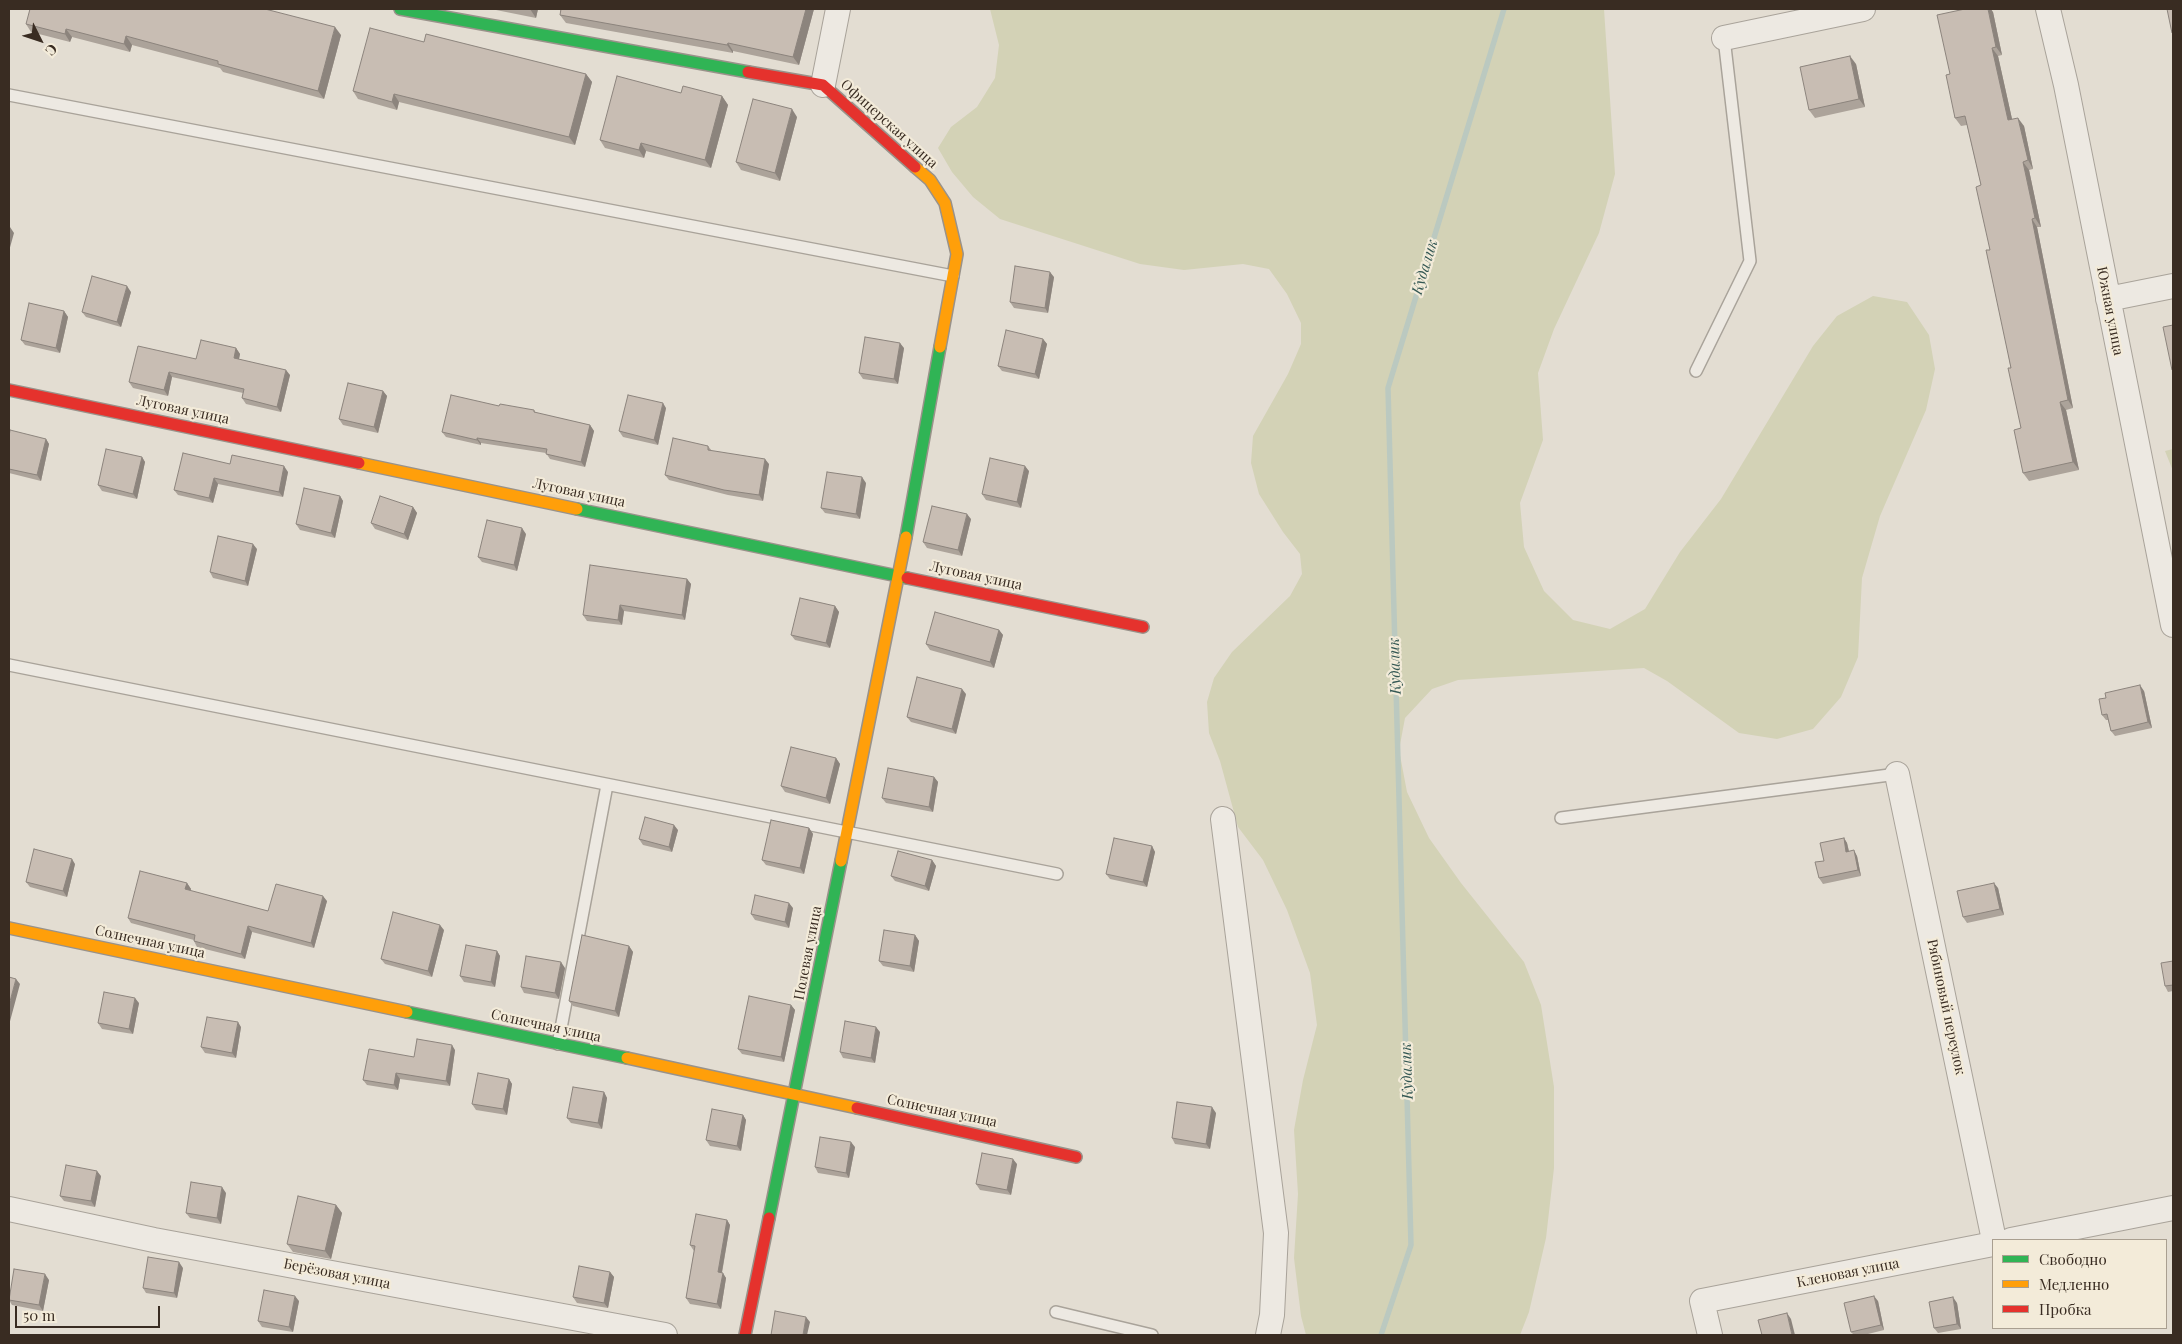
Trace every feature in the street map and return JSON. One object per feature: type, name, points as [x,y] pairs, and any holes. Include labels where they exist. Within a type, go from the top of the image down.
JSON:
[{"type":"street","name":"Офицерская улица","points":[[400,9],[823,85],[930,180],[945,203],[957,254],[899,576]]},
{"type":"street","points":[[823,85],[838,9]]},
{"type":"street","points":[[1724,38],[1863,9]]},
{"type":"street","name":"Южная улица","points":[[2048,9],[2068,95],[2172,618]]},
{"type":"street","points":[[2108,299],[2173,286]]},
{"type":"street","name":"Луговая улица","points":[[9,390],[1144,627]]},
{"type":"street","name":"Полевая улица","points":[[745,1335],[899,576]]},
{"type":"street","name":"Рябиновый переулок","points":[[1897,774],[1994,1239]]},
{"type":"street","points":[[1222,819],[1276,1233],[1272,1315],[1268,1335]]},
{"type":"street","name":"Солнечная улица","points":[[9,928],[795,1094],[1076,1157]]},
{"type":"street","points":[[2016,1239],[2173,1208]]},
{"type":"street","name":"Берёзовая улица","points":[[9,1209],[164,1241],[665,1335]]},
{"type":"street","name":"Кленовая улица","points":[[1710,1335],[1702,1301],[1992,1244]]},
{"type":"lane","points":[[1696,371],[1750,261],[1724,38]]},
{"type":"lane","points":[[9,94],[953,276]]},
{"type":"lane","points":[[9,665],[1057,874]]},
{"type":"lane","points":[[1561,818],[1897,774]]},
{"type":"lane","points":[[558,1044],[607,785]]},
{"type":"lane","points":[[1056,1312],[1152,1335]]},
{"type":"green space","points":[[990,9],[1604,9],[1615,174],[1599,233],[1554,329],[1538,373],[1543,440],[1520,503],[1524,547],[1544,591],[1573,620],[1610,629],[1645,609],[1680,552],[1721,499],[1813,346],[1837,316],[1873,296],[1907,302],[1929,335],[1935,369],[1926,410],[1880,516],[1862,578],[1858,657],[1841,697],[1813,729],[1777,739],[1739,733],[1667,681],[1644,668],[1458,680],[1432,689],[1405,718],[1399,750],[1407,792],[1429,838],[1461,883],[1524,962],[1541,1005],[1554,1087],[1554,1168],[1546,1238],[1529,1312],[1520,1335],[1306,1335],[1301,1316],[1294,1258],[1298,1194],[1294,1130],[1303,1080],[1317,1025],[1310,973],[1287,910],[1263,860],[1238,827],[1220,761],[1209,733],[1207,702],[1214,678],[1232,652],[1290,596],[1302,574],[1300,554],[1283,532],[1259,494],[1251,463],[1253,436],[1288,374],[1301,344],[1301,323],[1287,294],[1269,269],[1243,264],[1184,270],[1140,264],[1000,219],[973,197],[952,172],[938,148],[951,127],[977,107],[995,78],[999,45]]},
{"type":"green space","points":[[2173,449],[2173,471],[2165,451]]},
{"type":"building","points":[[30,9],[265,9],[335,27],[318,91],[218,64],[218,61],[126,36],[124,44],[66,29],[65,34],[26,24]]},
{"type":"building","points":[[561,9],[806,9],[793,57],[728,43],[727,45],[560,15]]},
{"type":"building","points":[[1965,9],[1988,9],[1996,47],[1992,48],[2008,120],[2018,118],[2028,160],[2023,162],[2035,218],[2032,219],[2068,400],[2060,402],[2073,462],[2023,473],[2014,430],[2021,428],[2008,368],[2011,368],[1986,250],[1990,250],[1976,187],[1981,185],[1965,116],[1955,118],[1946,75],[1950,74],[1937,15]]},
{"type":"building","points":[[2167,9],[2173,9],[2173,33],[2172,33]]},
{"type":"building","points":[[370,28],[424,42],[426,34],[586,74],[569,137],[394,94],[392,102],[353,91]]},
{"type":"building","points":[[1850,56],[1859,99],[1809,110],[1800,67]]},
{"type":"building","points":[[617,76],[681,93],[683,86],[722,96],[705,160],[641,143],[639,150],[600,140]]},
{"type":"building","points":[[753,99],[792,109],[775,173],[736,162]]},
{"type":"building","points":[[1015,266],[1050,272],[1045,308],[1010,302]]},
{"type":"building","points":[[92,276],[127,286],[117,322],[82,312]]},
{"type":"building","points":[[29,303],[64,311],[56,348],[21,340]]},
{"type":"building","points":[[2173,325],[2173,370],[2172,370],[2163,327]]},
{"type":"building","points":[[1006,330],[1043,339],[1035,374],[998,366]]},
{"type":"building","points":[[865,337],[900,343],[894,379],[859,373]]},
{"type":"building","points":[[201,340],[236,348],[234,358],[286,370],[277,407],[242,398],[244,389],[169,372],[164,390],[129,382],[138,346],[196,359]]},
{"type":"building","points":[[348,383],[383,391],[374,427],[339,419]]},
{"type":"building","points":[[451,395],[499,406],[500,404],[534,410],[534,412],[590,425],[581,462],[546,454],[547,449],[477,438],[477,440],[442,432]]},
{"type":"building","points":[[628,395],[663,403],[654,440],[619,431]]},
{"type":"building","points":[[10,430],[46,439],[37,475],[9,469]]},
{"type":"building","points":[[673,438],[708,446],[708,450],[765,459],[759,495],[724,490],[665,475]]},
{"type":"building","points":[[106,449],[142,457],[133,494],[98,485]]},
{"type":"building","points":[[183,453],[230,464],[232,455],[284,466],[279,492],[214,478],[209,498],[174,490]]},
{"type":"building","points":[[990,458],[1025,466],[1017,502],[982,494]]},
{"type":"building","points":[[827,472],[862,477],[856,514],[821,508]]},
{"type":"building","points":[[304,488],[340,496],[331,533],[296,524]]},
{"type":"building","points":[[380,496],[413,507],[404,534],[371,523]]},
{"type":"building","points":[[932,506],[967,514],[958,550],[923,542]]},
{"type":"building","points":[[487,520],[522,528],[514,565],[478,557]]},
{"type":"building","points":[[218,536],[253,544],[245,581],[210,572]]},
{"type":"building","points":[[590,565],[687,579],[682,615],[620,605],[618,620],[583,615]]},
{"type":"building","points":[[800,598],[835,606],[826,643],[791,635]]},
{"type":"building","points":[[935,612],[999,630],[990,662],[926,644]]},
{"type":"building","points":[[917,677],[962,689],[952,729],[907,717]]},
{"type":"building","points":[[2140,685],[2148,722],[2111,731],[2107,714],[2102,715],[2099,699],[2106,698],[2105,693]]},
{"type":"building","points":[[791,747],[836,758],[826,798],[781,786]]},
{"type":"building","points":[[888,768],[934,777],[929,807],[882,798]]},
{"type":"building","points":[[645,817],[674,825],[669,847],[639,839]]},
{"type":"building","points":[[771,820],[809,828],[800,868],[762,860]]},
{"type":"building","points":[[1114,838],[1152,846],[1143,882],[1106,874]]},
{"type":"building","points":[[1844,838],[1846,852],[1854,850],[1858,870],[1819,878],[1815,862],[1824,861],[1820,843]]},
{"type":"building","points":[[34,849],[72,859],[63,891],[26,882]]},
{"type":"building","points":[[898,851],[932,860],[925,886],[891,876]]},
{"type":"building","points":[[140,871],[187,883],[185,889],[268,911],[276,884],[323,896],[311,943],[248,926],[241,954],[194,941],[195,935],[128,918]]},
{"type":"building","points":[[1994,883],[2000,909],[1963,917],[1957,891]]},
{"type":"building","points":[[755,895],[789,903],[785,922],[751,914]]},
{"type":"building","points":[[393,912],[440,925],[428,971],[381,959]]},
{"type":"building","points":[[884,930],[915,935],[910,966],[879,961]]},
{"type":"building","points":[[582,935],[629,946],[615,1011],[569,1001]]},
{"type":"building","points":[[466,945],[497,951],[491,982],[460,976]]},
{"type":"building","points":[[526,956],[561,962],[555,993],[521,987]]},
{"type":"building","points":[[2173,961],[2173,985],[2165,986],[2161,963]]},
{"type":"building","points":[[9,977],[16,979],[9,1005]]},
{"type":"building","points":[[104,992],[135,998],[129,1029],[98,1023]]},
{"type":"building","points":[[749,996],[791,1005],[781,1057],[738,1049]]},
{"type":"building","points":[[207,1017],[238,1022],[232,1053],[201,1047]]},
{"type":"building","points":[[845,1021],[876,1027],[871,1058],[840,1052]]},
{"type":"building","points":[[417,1039],[452,1045],[446,1081],[396,1073],[394,1085],[363,1080],[369,1049],[414,1057]]},
{"type":"building","points":[[478,1073],[509,1079],[503,1109],[472,1104]]},
{"type":"building","points":[[573,1087],[604,1092],[598,1123],[567,1118]]},
{"type":"building","points":[[1177,1102],[1212,1107],[1206,1144],[1172,1138]]},
{"type":"building","points":[[712,1109],[743,1115],[737,1146],[706,1140]]},
{"type":"building","points":[[820,1137],[851,1142],[846,1173],[815,1167]]},
{"type":"building","points":[[982,1153],[1013,1159],[1007,1190],[976,1184]]},
{"type":"building","points":[[66,1165],[97,1171],[91,1201],[60,1196]]},
{"type":"building","points":[[191,1182],[222,1187],[217,1218],[186,1213]]},
{"type":"building","points":[[298,1196],[336,1205],[325,1251],[287,1244]]},
{"type":"building","points":[[696,1214],[727,1220],[718,1272],[723,1273],[717,1304],[686,1298],[695,1246],[690,1245]]},
{"type":"building","points":[[148,1257],[179,1262],[174,1293],[143,1288]]},
{"type":"building","points":[[579,1266],[610,1272],[604,1303],[573,1297]]},
{"type":"building","points":[[14,1269],[45,1274],[39,1305],[9,1300]]},
{"type":"building","points":[[264,1290],[295,1296],[289,1327],[258,1321]]},
{"type":"building","points":[[1874,1296],[1881,1325],[1851,1332],[1844,1303]]},
{"type":"building","points":[[1953,1297],[1957,1324],[1934,1328],[1929,1302]]},
{"type":"building","points":[[775,1311],[806,1317],[803,1335],[771,1335]]},
{"type":"building","points":[[1787,1313],[1792,1335],[1762,1335],[1758,1320]]},
{"type":"waterway","name":"Кудалик","points":[[1381,1335],[1411,1245],[1388,388],[1504,9]]},
{"type":"traffic: fast","points":[[400,9],[748,72]]},
{"type":"traffic: fast","points":[[906,537],[940,347]]},
{"type":"traffic: fast","points":[[577,509],[907,578]]},
{"type":"traffic: fast","points":[[769,1218],[841,861]]},
{"type":"traffic: fast","points":[[407,1012],[627,1058]]},
{"type":"traffic: slow","points":[[915,167],[930,180],[945,203],[957,254],[940,347]]},
{"type":"traffic: slow","points":[[359,463],[577,509]]},
{"type":"traffic: slow","points":[[841,861],[906,537]]},
{"type":"traffic: slow","points":[[9,928],[407,1012]]},
{"type":"traffic: slow","points":[[627,1058],[857,1108]]},
{"type":"traffic: jam","points":[[748,72],[823,85],[915,167]]},
{"type":"traffic: jam","points":[[9,390],[359,463]]},
{"type":"traffic: jam","points":[[907,578],[1143,627]]},
{"type":"traffic: jam","points":[[857,1108],[1076,1157]]},
{"type":"traffic: jam","points":[[745,1335],[769,1218]]}]
